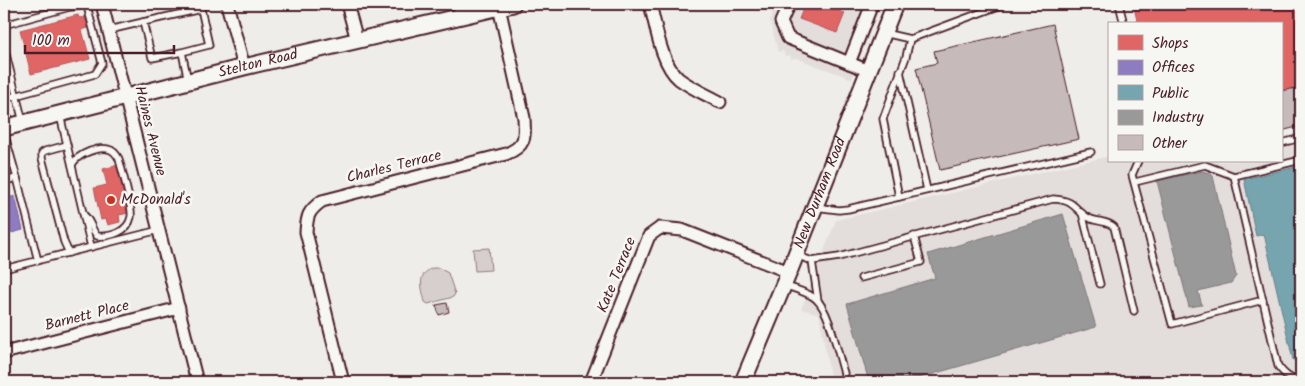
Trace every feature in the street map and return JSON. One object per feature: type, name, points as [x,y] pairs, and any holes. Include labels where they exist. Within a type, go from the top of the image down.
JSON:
[{"type":"main road","name":"New Durham Road","points":[[743,382],[787,279],[895,4]]},
{"type":"main road","name":"Stelton Road","points":[[4,128],[356,40],[461,10],[506,6]]},
{"type":"street","name":"Haines Avenue","points":[[102,4],[197,382]]},
{"type":"street","points":[[227,4],[244,67]]},
{"type":"street","points":[[347,4],[356,40]]},
{"type":"street","points":[[650,4],[666,62],[671,70],[680,79],[720,102]]},
{"type":"street","points":[[789,4],[782,22],[788,38],[869,71]]},
{"type":"street","points":[[849,63],[872,4]]},
{"type":"street","name":"Charles Terrace","points":[[343,382],[306,232],[306,219],[312,208],[322,202],[517,150],[521,145],[524,134],[524,118],[506,6]]},
{"type":"street","name":"Kate Terrace","points":[[591,382],[649,236],[660,228],[682,230],[787,279]]},
{"type":"street","name":"Barnett Place","points":[[4,353],[178,308]]},
{"type":"lane","points":[[884,34],[910,40],[1004,4]]},
{"type":"lane","points":[[1119,4],[1124,22]]},
{"type":"lane","points":[[4,25],[70,7],[91,5],[102,62],[95,74],[4,98]]},
{"type":"lane","points":[[108,30],[201,8],[209,45],[152,58],[143,22]]},
{"type":"lane","points":[[900,197],[883,119],[910,40]]},
{"type":"lane","points":[[4,46],[23,122]]},
{"type":"lane","points":[[182,52],[188,81]]},
{"type":"lane","points":[[900,71],[927,190]]},
{"type":"lane","points":[[59,113],[92,247]]},
{"type":"lane","points":[[4,132],[38,261]]},
{"type":"lane","points":[[1282,143],[1301,138]]},
{"type":"lane","points":[[67,145],[45,151],[42,153],[42,158],[64,242],[69,253]]},
{"type":"lane","points":[[72,165],[74,160],[83,153],[105,148],[115,152],[119,159],[132,214],[128,225],[123,230],[104,236],[97,236],[93,232],[90,220],[84,215]]},
{"type":"lane","points":[[815,207],[840,210],[1091,152]]},
{"type":"lane","points":[[1135,182],[1205,165],[1234,176],[1301,160]]},
{"type":"lane","points":[[1138,162],[1132,175],[1172,324],[1263,300]]},
{"type":"lane","points":[[1234,176],[1278,366],[1284,374],[1301,380]]},
{"type":"lane","points":[[4,181],[17,178]]},
{"type":"lane","points":[[796,255],[812,261],[839,257],[1053,199],[1063,200],[1072,204],[1082,214],[1091,219],[1108,223],[1114,227],[1134,311]]},
{"type":"lane","points":[[1082,214],[1100,284]]},
{"type":"lane","points":[[4,270],[159,230]]},
{"type":"lane","points":[[861,278],[921,262],[914,236]]},
{"type":"lane","points":[[812,261],[818,301],[828,319],[844,373],[843,382]]},
{"type":"lane","points":[[787,279],[818,301]]},
{"type":"shaded area","points":[[775,4],[881,4],[852,79],[796,58],[791,59],[790,55],[785,56],[783,51],[778,52],[770,21]]},
{"type":"shaded area","points":[[1301,136],[1301,382],[831,382],[819,314],[801,309],[836,220],[1108,156],[1108,162],[1282,162],[1282,138]]},
{"type":"shaded area","points":[[489,248],[491,270],[475,271],[473,249]]},
{"type":"shaded area","points":[[433,268],[439,268],[448,273],[455,294],[453,297],[428,304],[425,302],[422,278],[424,274]]},
{"type":"building: Shops","points":[[805,4],[831,4],[831,8],[845,13],[837,33],[799,19]]},
{"type":"building: Shops","points":[[1133,4],[1301,4],[1301,87],[1282,91],[1282,22],[1138,22]]},
{"type":"building: Shops","points":[[78,15],[79,18],[85,17],[88,28],[82,30],[90,59],[31,74],[20,30]]},
{"type":"building: Shops","name":"McDonald's","points":[[118,165],[129,213],[119,215],[120,222],[108,225],[106,219],[101,220],[94,188],[107,185],[103,169]]},
{"type":"building: Offices","points":[[15,196],[23,230],[4,235],[4,199]]},
{"type":"building: Public","points":[[1301,166],[1301,361],[1293,360],[1264,234],[1256,236],[1244,179]]},
{"type":"building: Industry","points":[[1202,171],[1213,176],[1236,276],[1231,283],[1198,291],[1202,305],[1189,307],[1157,181]]},
{"type":"building: Industry","points":[[1063,214],[1096,327],[905,382],[869,382],[847,304],[935,278],[928,254]]},
{"type":"building: Other","points":[[1053,24],[1079,139],[940,170],[916,68],[937,63],[934,51]]},
{"type":"building: Other","points":[[1301,87],[1301,126],[1282,131],[1282,91]]},
{"type":"building: Other","points":[[447,303],[449,312],[439,315],[436,305]]},
{"type":"place","name":"McDonald's","points":[[111,200]]}]
